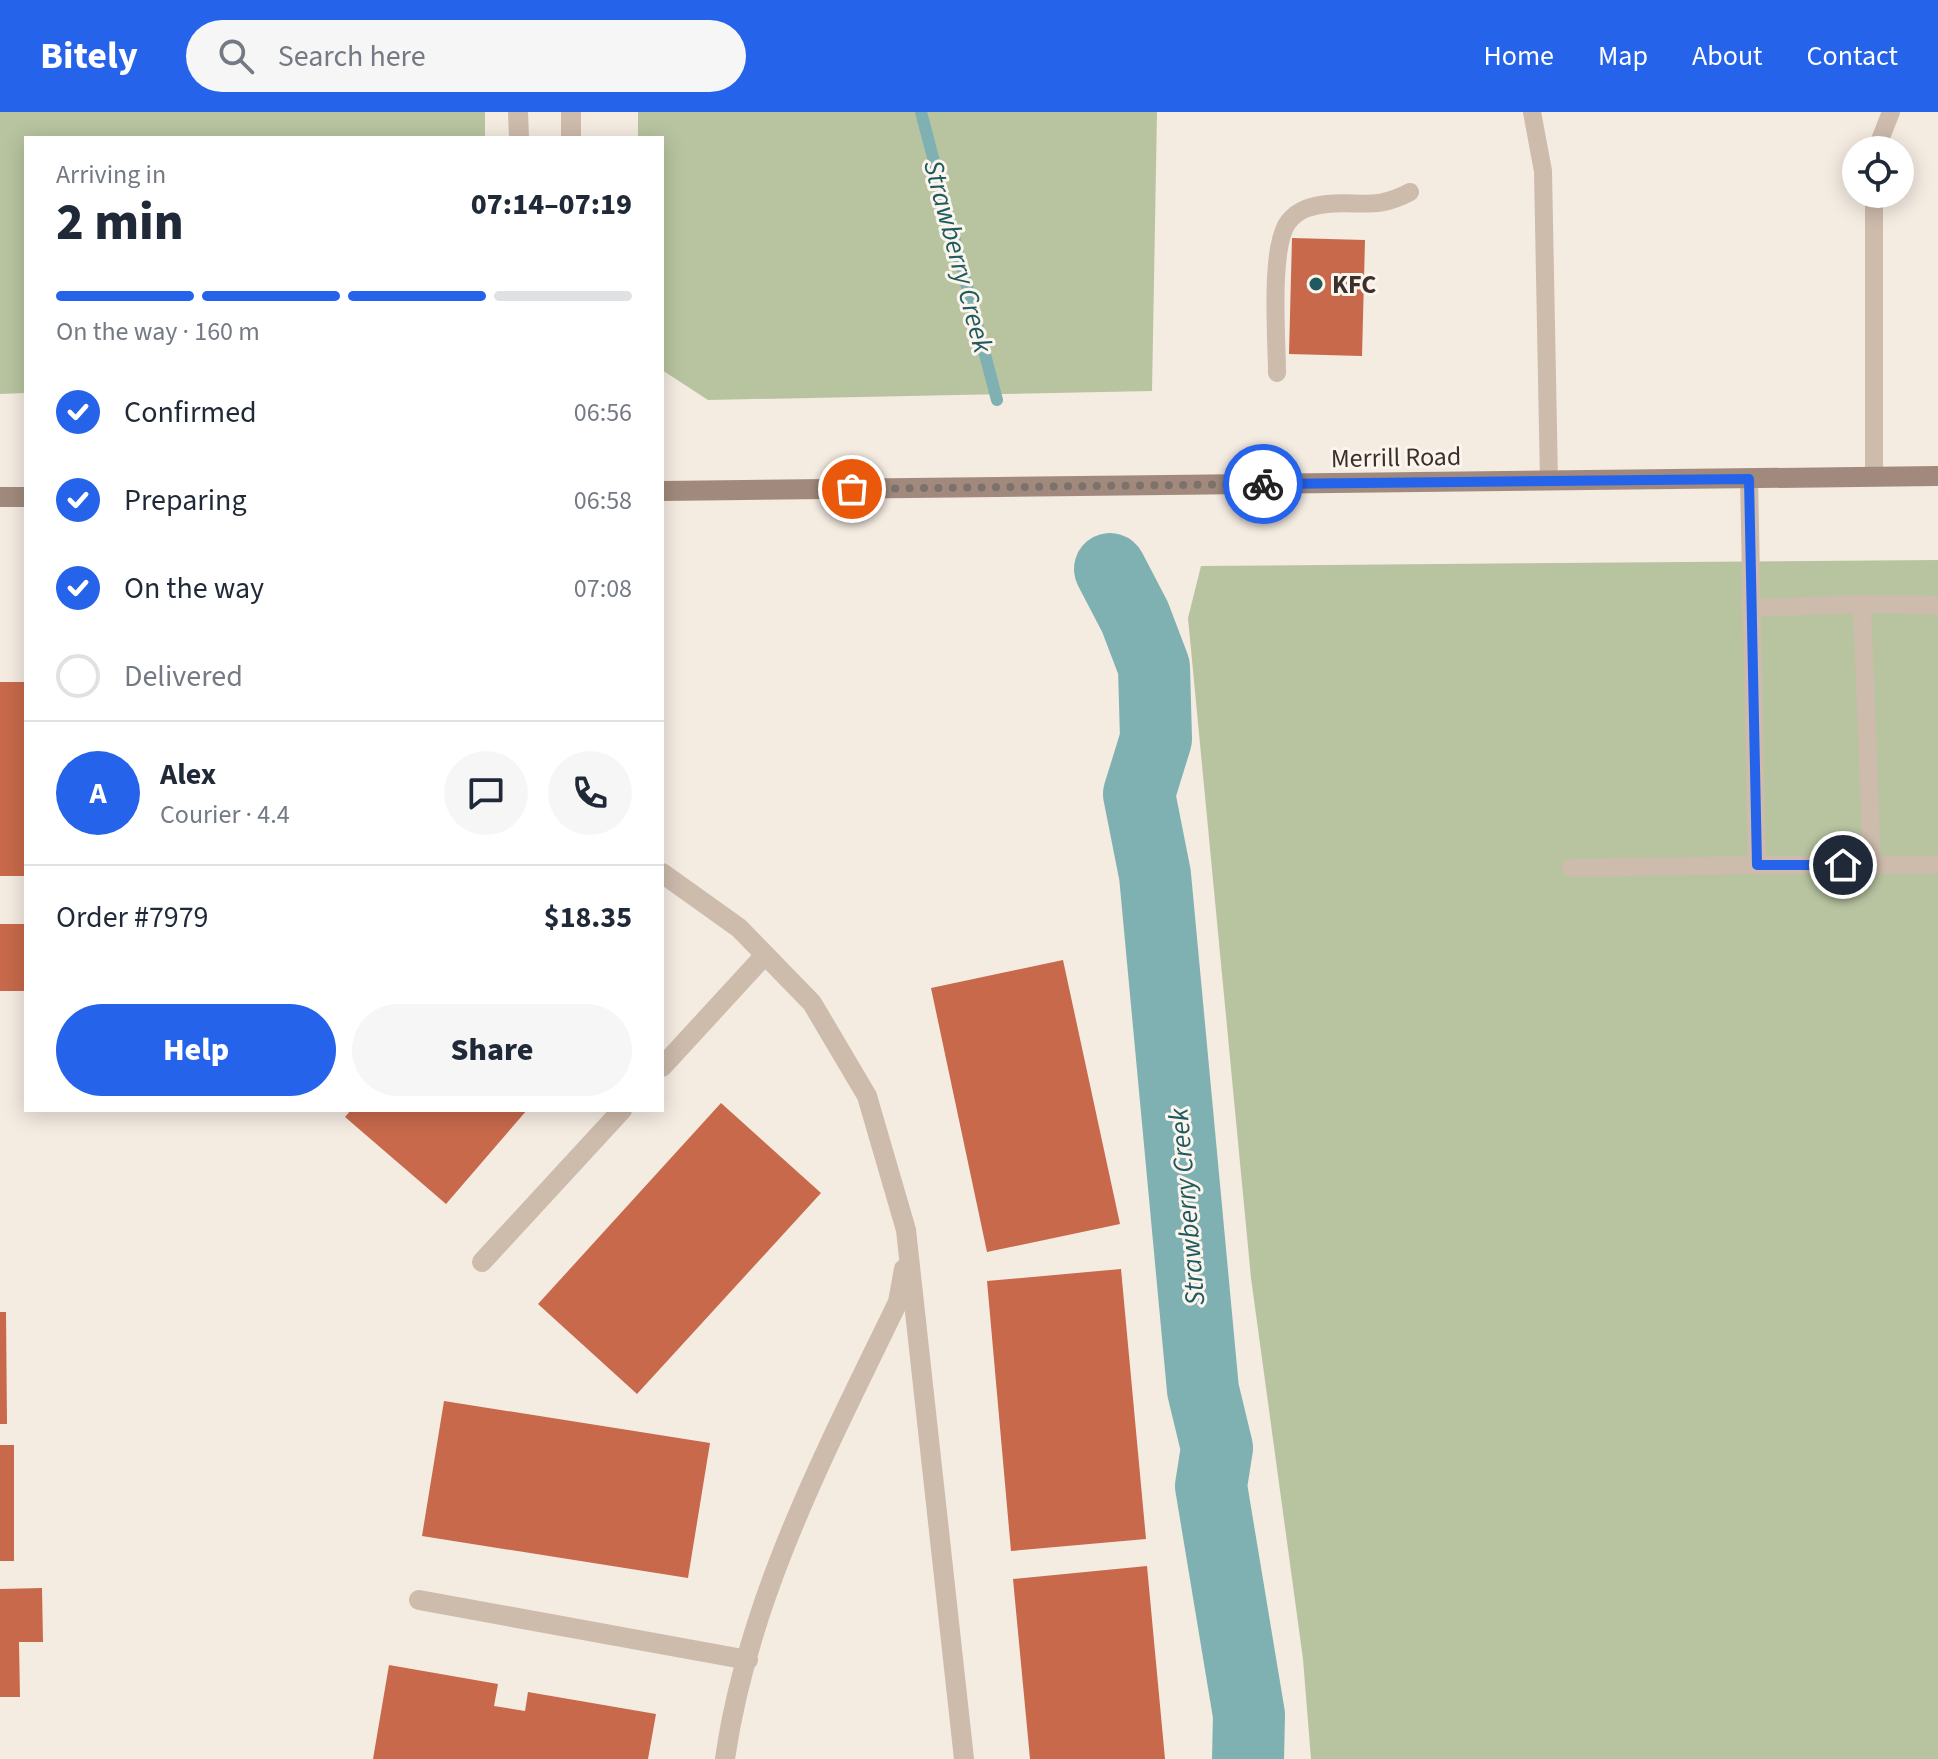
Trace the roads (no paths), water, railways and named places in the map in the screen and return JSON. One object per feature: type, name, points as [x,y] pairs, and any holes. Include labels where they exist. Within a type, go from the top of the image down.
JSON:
[{"type":"main road","name":"Merrill Road","points":[[664,491],[1938,476]]},
{"type":"main road","points":[[0,497],[24,497]]},
{"type":"street","points":[[518,112],[519,136]]},
{"type":"street","points":[[571,112],[571,136]]},
{"type":"street","points":[[664,874],[739,928],[812,1003],[867,1096],[906,1230],[964,1759]]},
{"type":"street","points":[[664,1065],[765,955]]},
{"type":"street","points":[[482,1262],[620,1112]]},
{"type":"street","points":[[725,1759],[732,1712],[804,1500],[898,1302],[908,1249]]},
{"type":"street","points":[[419,1600],[748,1660]]},
{"type":"lane","points":[[1532,112],[1543,171],[1549,481]]},
{"type":"lane","points":[[1882,136],[1891,112]]},
{"type":"lane","points":[[1277,373],[1279,252],[1286,224],[1302,209],[1328,204],[1389,204],[1410,192]]},
{"type":"lane","points":[[1874,208],[1874,477]]},
{"type":"lane","points":[[1749,479],[1757,865]]},
{"type":"lane","points":[[1862,604],[1872,865]]},
{"type":"lane","points":[[1750,608],[1938,605]]},
{"type":"lane","points":[[1571,868],[1938,865]]},
{"type":"water","points":[[1224,1546],[1247,1577],[1256,1622],[1271,1759],[1226,1759],[1226,1655],[1220,1574]]},
{"type":"waterway","name":"Strawberry Creek","points":[[921,112],[997,400]]},
{"type":"waterway","name":"Strawberry Creek","points":[[1110,569],[1135,617],[1154,667],[1156,739],[1139,794],[1155,875],[1203,1390],[1217,1448],[1211,1486],[1249,1715],[1248,1759]]},
{"type":"place","name":"KFC","points":[[1316,284]]}]
